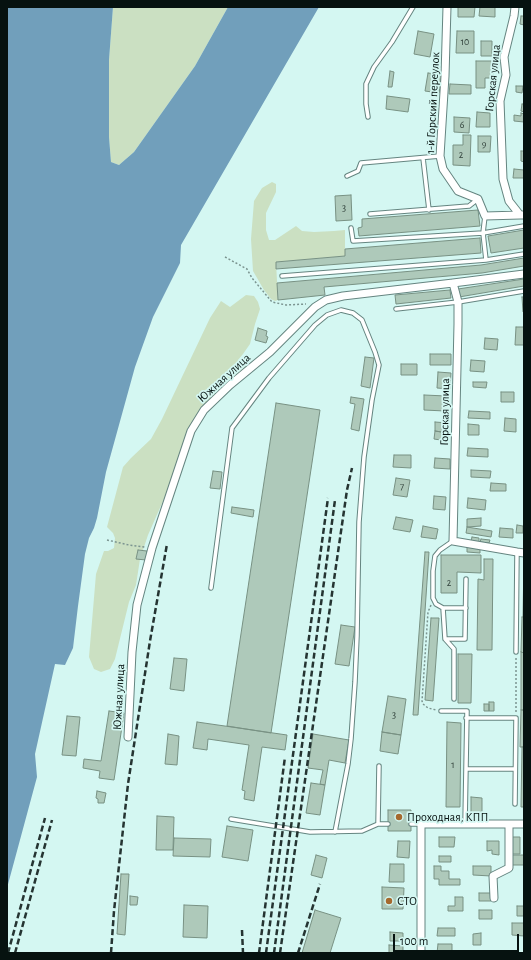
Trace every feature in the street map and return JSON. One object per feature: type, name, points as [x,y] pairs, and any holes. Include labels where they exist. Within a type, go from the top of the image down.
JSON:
[{"type":"street","name":"1-й Горский переулок","points":[[447,7],[445,76],[440,156],[443,169],[458,191],[478,199]]},
{"type":"street","name":"Горская улица","points":[[515,7],[504,57],[506,75],[500,101],[503,179],[509,201],[522,215]]},
{"type":"street","points":[[478,199],[485,216],[522,215]]},
{"type":"street","name":"Южная улица","points":[[128,737],[132,652],[137,605],[152,548],[191,431],[204,410],[230,385],[270,352],[315,307],[326,300],[343,296],[524,274]]},
{"type":"street","name":"Горская улица","points":[[453,541],[458,324],[458,302],[454,283]]},
{"type":"street","points":[[453,541],[521,552]]},
{"type":"street","points":[[421,953],[421,824],[524,824]]},
{"type":"street","points":[[494,898],[493,876],[509,868],[509,824]]},
{"type":"lane","points":[[368,117],[366,104],[366,84],[374,67],[392,42],[413,7]]},
{"type":"lane","points":[[346,176],[358,171],[361,163],[440,156]]},
{"type":"lane","points":[[423,158],[429,210]]},
{"type":"lane","points":[[370,214],[469,206],[478,199]]},
{"type":"lane","points":[[485,216],[483,233],[486,260]]},
{"type":"lane","points":[[351,228],[353,241],[483,233],[524,226]]},
{"type":"lane","points":[[282,276],[486,260],[524,254]]},
{"type":"lane","points":[[396,309],[458,302],[524,291]]},
{"type":"lane","points":[[211,588],[232,428],[269,378],[315,325],[327,315],[341,310],[353,313],[362,320],[379,366],[372,400],[364,457],[359,522],[357,636],[351,739],[348,764],[335,832]]},
{"type":"lane","points":[[453,541],[440,550],[436,556],[433,571],[433,592],[436,604],[442,608],[466,608]]},
{"type":"lane","points":[[516,652],[521,552]]},
{"type":"lane","points":[[445,639],[466,639],[466,579]]},
{"type":"lane","points":[[442,608],[445,639],[454,649],[454,699]]},
{"type":"lane","points":[[441,711],[466,711],[465,824]]},
{"type":"lane","points":[[466,718],[516,718],[515,804]]},
{"type":"lane","points":[[378,824],[379,766]]},
{"type":"lane","points":[[466,769],[515,769]]},
{"type":"lane","points":[[231,819],[310,832],[362,831],[378,824],[388,824]]},
{"type":"lane","points":[[411,824],[421,824]]},
{"type":"path","points":[[225,257],[246,269],[272,302],[286,305],[307,304]]},
{"type":"path","points":[[107,540],[152,548]]},
{"type":"path","points":[[435,601],[430,606],[428,612],[422,701],[428,708],[441,711]]},
{"type":"path","points":[[516,652],[516,718]]},
{"type":"green space","points":[[113,7],[228,7],[195,66],[134,152],[119,165],[111,162],[109,137],[109,60]]},
{"type":"green space","points":[[272,182],[276,184],[276,192],[266,213],[266,230],[269,240],[275,240],[296,226],[302,231],[314,232],[345,230],[345,256],[276,262],[278,300],[275,301],[271,299],[264,290],[253,271],[251,239],[254,201],[262,188]]},
{"type":"green space","points":[[246,295],[254,296],[260,309],[250,344],[238,360],[246,366],[238,376],[199,412],[143,550],[138,550],[136,559],[140,559],[136,585],[129,602],[115,659],[110,669],[101,672],[94,669],[89,657],[96,574],[104,551],[114,548],[115,538],[113,533],[107,527],[123,467],[151,439],[210,318],[221,301],[230,307]]},
{"type":"water","points":[[7,7],[113,7],[109,60],[109,137],[111,162],[119,165],[134,152],[195,66],[228,7],[319,7],[181,245],[180,263],[153,317],[135,367],[106,472],[97,518],[89,538],[85,554],[73,648],[65,665],[55,664],[35,754],[37,777],[7,888]]},
{"type":"building","points":[[458,7],[475,7],[474,17],[458,17]]},
{"type":"building","points":[[480,7],[495,7],[495,17],[479,16]]},
{"type":"building","points":[[521,16],[524,16],[524,25],[520,24]]},
{"type":"building","points":[[418,31],[434,34],[430,57],[414,54]]},
{"type":"building","points":[[457,31],[474,31],[474,53],[456,53]]},
{"type":"building","points":[[481,41],[492,41],[492,56],[481,56]]},
{"type":"building","points":[[476,61],[494,61],[493,78],[485,78],[485,88],[476,88]]},
{"type":"building","points":[[390,71],[394,72],[392,87],[388,87]]},
{"type":"building","points":[[428,73],[442,75],[439,93],[425,91]]},
{"type":"building","points":[[450,84],[471,85],[471,94],[449,94]]},
{"type":"building","points":[[516,86],[523,86],[522,93],[516,92]]},
{"type":"building","points":[[387,96],[410,99],[408,112],[386,109]]},
{"type":"building","points":[[522,104],[524,104],[524,112],[521,111]]},
{"type":"building","points":[[477,112],[490,113],[490,127],[476,127]]},
{"type":"building","points":[[521,113],[524,114],[524,122],[514,121],[514,115],[521,116]]},
{"type":"building","points":[[454,117],[470,118],[469,133],[454,132]]},
{"type":"building","points":[[463,135],[471,135],[470,166],[453,165],[453,145],[463,145]]},
{"type":"building","points":[[478,136],[491,136],[490,152],[478,152]]},
{"type":"building","points":[[521,151],[524,151],[524,162],[521,161]]},
{"type":"building","points":[[514,169],[524,170],[524,178],[513,178]]},
{"type":"building","points":[[351,195],[352,220],[336,221],[335,196]]},
{"type":"building","points":[[478,210],[480,226],[359,236],[358,228],[362,227],[362,219]]},
{"type":"building","points":[[524,230],[524,248],[491,253],[488,236]]},
{"type":"building","points":[[480,238],[481,253],[276,269],[276,262],[345,256],[345,249]]},
{"type":"building","points":[[524,258],[524,266],[482,273],[324,287],[325,295],[278,300],[277,283],[481,265]]},
{"type":"building","points":[[524,279],[524,286],[459,297],[458,289]]},
{"type":"building","points":[[450,290],[451,298],[396,304],[395,295]]},
{"type":"building","points":[[522,297],[524,297],[523,312]]},
{"type":"building","points":[[516,327],[524,327],[524,345],[515,345]]},
{"type":"building","points":[[258,328],[267,331],[266,336],[268,337],[266,343],[255,340]]},
{"type":"building","points":[[485,338],[498,339],[497,350],[484,349]]},
{"type":"building","points":[[430,354],[451,354],[451,365],[430,365]]},
{"type":"building","points":[[365,357],[374,358],[370,388],[361,386]]},
{"type":"building","points":[[471,360],[485,361],[484,372],[470,371]]},
{"type":"building","points":[[401,364],[417,364],[417,375],[401,375]]},
{"type":"building","points":[[438,372],[451,373],[450,389],[437,388]]},
{"type":"building","points":[[473,382],[487,382],[486,388],[473,387]]},
{"type":"building","points":[[501,392],[514,392],[514,402],[501,402]]},
{"type":"building","points":[[424,395],[446,396],[445,411],[424,410]]},
{"type":"building","points":[[351,397],[364,399],[359,431],[351,429],[355,404],[350,403]]},
{"type":"building","points":[[276,403],[320,410],[271,733],[227,726]]},
{"type":"building","points":[[469,411],[490,412],[490,419],[468,418]]},
{"type":"building","points":[[505,418],[516,419],[516,432],[504,431]]},
{"type":"building","points":[[435,422],[448,423],[448,433],[435,431]]},
{"type":"building","points":[[468,424],[479,425],[479,435],[468,435]]},
{"type":"building","points":[[435,431],[448,433],[447,441],[434,439]]},
{"type":"building","points":[[468,448],[488,449],[488,457],[467,456]]},
{"type":"building","points":[[394,455],[411,455],[411,468],[393,467]]},
{"type":"building","points":[[435,458],[450,459],[450,469],[434,468]]},
{"type":"building","points":[[471,470],[491,471],[490,478],[471,477]]},
{"type":"building","points":[[213,471],[222,472],[220,489],[210,488]]},
{"type":"building","points":[[396,478],[410,480],[407,497],[393,495]]},
{"type":"building","points":[[491,483],[506,484],[506,491],[490,491]]},
{"type":"building","points":[[434,496],[446,497],[445,510],[433,509]]},
{"type":"building","points":[[468,498],[486,500],[485,510],[467,508]]},
{"type":"building","points":[[232,507],[254,510],[253,517],[231,513]]},
{"type":"building","points":[[396,517],[413,520],[410,532],[393,529]]},
{"type":"building","points":[[481,518],[481,526],[467,527],[467,519]]},
{"type":"building","points":[[517,525],[523,526],[523,533],[516,533]]},
{"type":"building","points":[[423,526],[438,529],[436,539],[421,537]]},
{"type":"building","points":[[467,527],[492,531],[491,537],[466,533]]},
{"type":"building","points":[[500,528],[513,529],[513,538],[499,537]]},
{"type":"building","points":[[472,537],[479,538],[479,542],[471,541]]},
{"type":"building","points":[[481,539],[490,540],[489,543],[480,542]]},
{"type":"building","points":[[467,547],[480,549],[480,553],[467,552]]},
{"type":"building","points":[[138,550],[147,551],[146,560],[136,559]]},
{"type":"building","points":[[425,552],[429,552],[418,715],[413,715]]},
{"type":"building","points":[[441,555],[481,555],[481,573],[457,572],[457,593],[441,593]]},
{"type":"building","points":[[484,559],[493,559],[492,650],[477,650],[478,579],[484,580]]},
{"type":"building","points":[[524,559],[524,617],[523,617]]},
{"type":"building","points":[[522,617],[524,617],[524,653],[521,652]]},
{"type":"building","points":[[431,618],[439,618],[433,701],[425,700]]},
{"type":"building","points":[[341,625],[355,627],[349,666],[335,664]]},
{"type":"building","points":[[521,652],[524,653],[524,710],[521,710]]},
{"type":"building","points":[[458,654],[472,654],[471,703],[458,703]]},
{"type":"building","points":[[174,658],[187,659],[184,691],[170,689]]},
{"type":"building","points":[[388,696],[406,699],[401,735],[382,732]]},
{"type":"building","points":[[489,702],[494,702],[494,711],[489,711]]},
{"type":"building","points":[[484,704],[489,704],[489,711],[484,711]]},
{"type":"building","points":[[521,710],[524,710],[524,747],[520,747]]},
{"type":"building","points":[[109,711],[124,713],[114,780],[99,778],[100,771],[83,768],[84,759],[101,761]]},
{"type":"building","points":[[67,716],[80,717],[76,756],[62,755]]},
{"type":"building","points":[[197,722],[287,735],[285,750],[262,747],[254,801],[244,799],[245,791],[242,790],[249,745],[208,739],[207,750],[193,748]]},
{"type":"building","points":[[447,722],[461,723],[460,807],[446,807]]},
{"type":"building","points":[[382,732],[401,735],[398,754],[380,751]]},
{"type":"building","points":[[168,734],[179,736],[177,765],[165,764]]},
{"type":"building","points":[[313,734],[349,740],[345,763],[329,760],[325,785],[320,784],[323,770],[308,768]]},
{"type":"building","points":[[522,747],[524,747],[524,807],[521,807]]},
{"type":"building","points":[[311,783],[325,785],[320,815],[306,813]]},
{"type":"building","points":[[97,791],[106,793],[104,803],[98,803],[98,799],[96,798]]},
{"type":"building","points":[[471,797],[482,798],[482,814],[471,814]]},
{"type":"building","name":"Проходная, КПП","points":[[388,810],[411,810],[411,831],[388,831]]},
{"type":"building","points":[[157,816],[174,817],[173,850],[156,850]]},
{"type":"building","points":[[227,826],[253,830],[248,861],[222,857]]},
{"type":"building","points":[[439,837],[455,837],[454,847],[439,847]]},
{"type":"building","points":[[512,837],[520,837],[520,854],[512,854]]},
{"type":"building","points":[[174,838],[211,839],[210,857],[173,856]]},
{"type":"building","points":[[398,841],[410,841],[409,858],[397,857]]},
{"type":"building","points":[[487,841],[499,841],[499,855],[492,854],[492,850],[487,851]]},
{"type":"building","points":[[316,855],[327,858],[322,878],[311,875]]},
{"type":"building","points":[[512,855],[524,855],[524,865],[512,865]]},
{"type":"building","points":[[439,856],[451,856],[451,862],[439,862]]},
{"type":"building","points":[[390,864],[404,864],[404,882],[389,882]]},
{"type":"building","points":[[434,866],[441,866],[441,871],[449,871],[449,879],[460,879],[460,885],[439,885],[439,879],[434,879]]},
{"type":"building","points":[[473,866],[491,866],[491,876],[473,875]]},
{"type":"building","points":[[121,874],[129,874],[125,935],[117,934]]},
{"type":"building","points":[[382,887],[404,888],[403,909],[382,909]]},
{"type":"building","points":[[479,893],[491,893],[491,901],[479,901]]},
{"type":"building","points":[[130,896],[138,897],[137,905],[130,905]]},
{"type":"building","points":[[455,897],[463,897],[463,911],[448,911],[448,906],[455,906]]},
{"type":"building","points":[[184,905],[208,906],[207,938],[183,937]]},
{"type":"building","points":[[517,906],[524,906],[524,916],[517,916]]},
{"type":"building","points":[[315,910],[341,918],[330,953],[302,953]]},
{"type":"building","points":[[479,910],[492,910],[492,919],[479,919]]},
{"type":"building","points":[[512,923],[524,923],[524,936],[512,935]]},
{"type":"building","points":[[438,928],[455,928],[455,936],[437,936]]},
{"type":"building","points":[[390,932],[403,933],[403,941],[390,941]]},
{"type":"building","points":[[481,933],[481,945],[473,945],[473,934]]},
{"type":"building","points":[[438,944],[452,944],[452,953],[437,953]]},
{"type":"building","points":[[389,945],[403,946],[403,953],[389,953]]},
{"type":"railway","points":[[280,953],[347,490],[352,468]]},
{"type":"railway","points":[[266,953],[328,498]]},
{"type":"railway","points":[[274,953],[335,500]]},
{"type":"railway","points":[[111,953],[114,911],[128,784],[150,641],[167,544]]},
{"type":"railway","points":[[259,953],[285,757]]},
{"type":"railway","points":[[8,953],[45,818]]},
{"type":"railway","points":[[15,953],[52,820]]},
{"type":"railway","points":[[298,953],[320,884]]},
{"type":"railway","points":[[242,930],[243,953]]},
{"type":"place","name":"Проходная, КПП","points":[[399,817]]},
{"type":"place","name":"СТО","points":[[389,901]]}]
